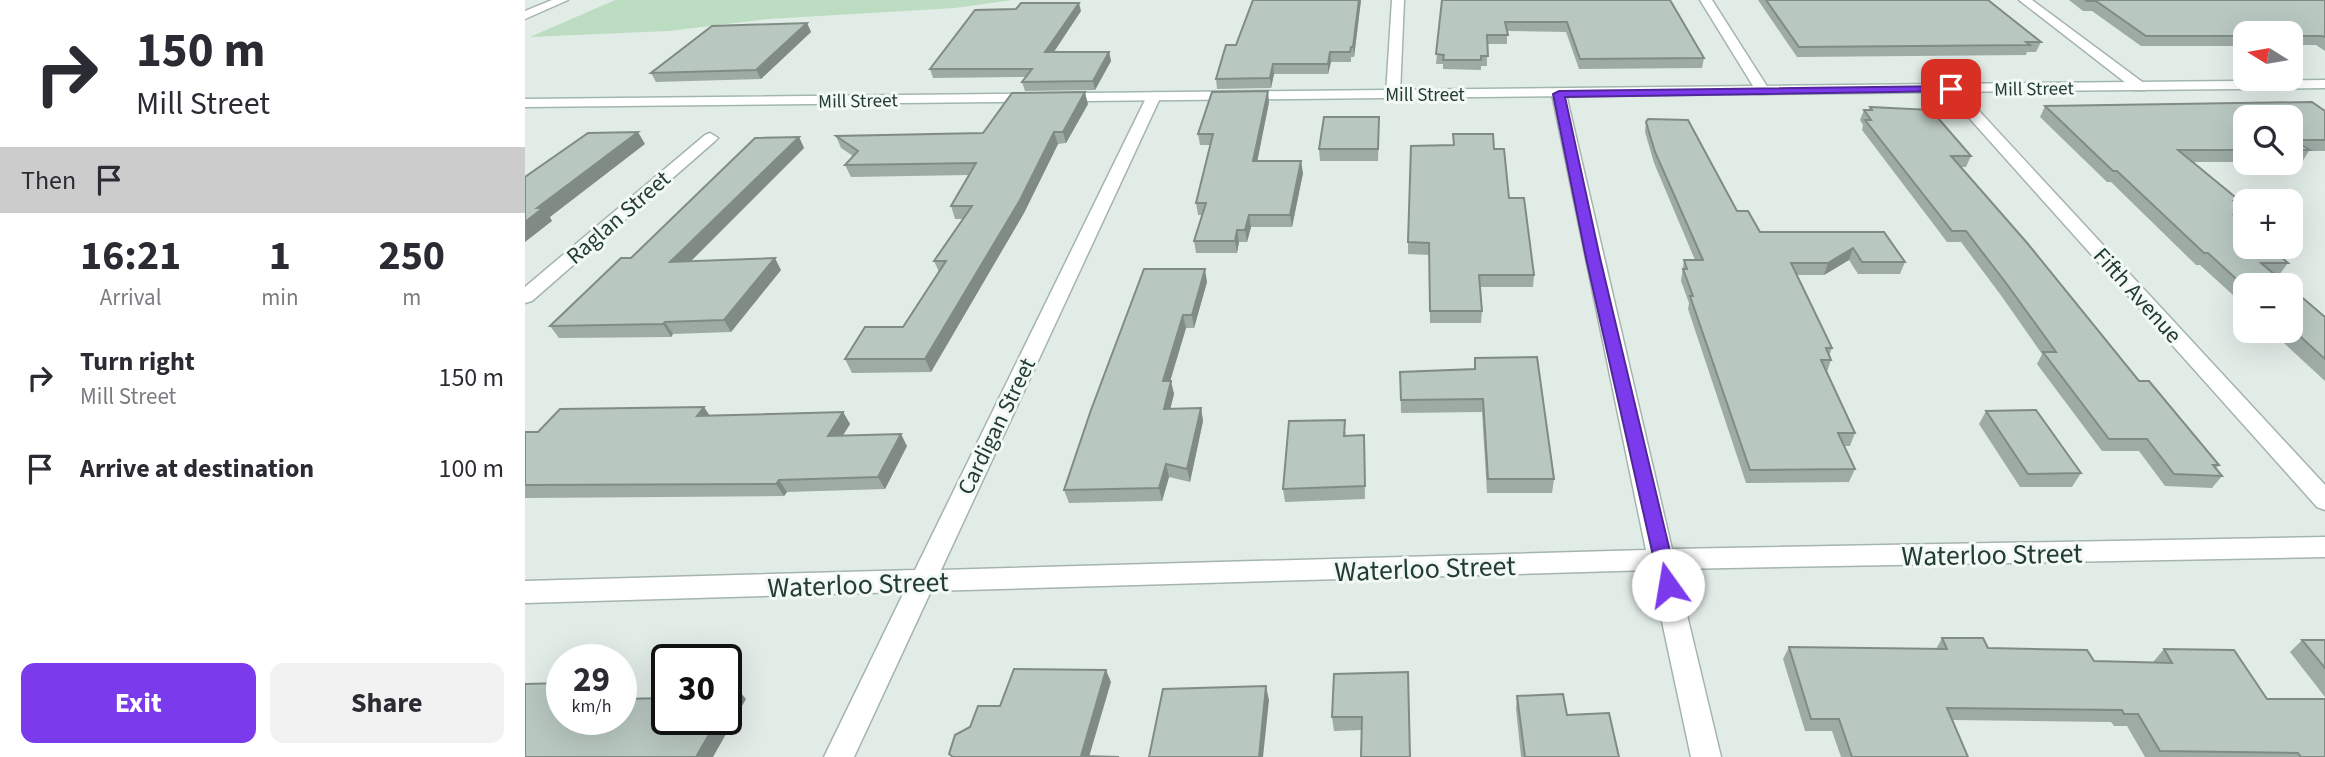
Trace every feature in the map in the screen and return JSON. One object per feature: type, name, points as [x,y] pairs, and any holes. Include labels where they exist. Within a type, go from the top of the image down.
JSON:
[{"type":"street","points":[[525,15],[562,0]]},
{"type":"street","points":[[1393,94],[1398,0]]},
{"type":"street","points":[[1706,0],[1763,91]]},
{"type":"street","points":[[2025,0],[2140,87]]},
{"type":"street","name":"Mill Street","points":[[525,103],[2325,84]]},
{"type":"street","name":"Fifth Avenue","points":[[1951,89],[2325,500]]},
{"type":"street","points":[[1559,94],[1593,258],[1706,757]]},
{"type":"street","name":"Cardigan Street","points":[[839,757],[1154,96]]},
{"type":"street","name":"Raglan Street","points":[[525,297],[710,138]]},
{"type":"street","name":"Waterloo Street","points":[[525,592],[921,583],[1663,560],[2325,547]]},
{"type":"green space","points":[[615,0],[1013,0],[955,8],[769,19],[669,31],[530,37]]},
{"type":"building","points":[[1253,0],[1359,0],[1353,47],[1350,52],[1330,52],[1328,64],[1273,64],[1270,78],[1216,79],[1226,45],[1236,45]]},
{"type":"building","points":[[1442,0],[1670,0],[1704,58],[1580,59],[1567,22],[1505,22],[1508,35],[1487,35],[1488,56],[1481,56],[1481,60],[1443,60],[1444,55],[1436,54]]},
{"type":"building","points":[[1766,0],[1988,0],[2041,42],[2026,42],[2030,45],[1799,47]]},
{"type":"building","points":[[2085,0],[2325,0],[2325,37],[2303,36],[2303,21],[2233,21],[2233,36],[2146,36],[2096,1]]},
{"type":"building","points":[[1021,3],[1079,3],[1045,52],[1109,52],[1093,81],[1022,82],[1032,69],[930,69],[975,10],[1016,9]]},
{"type":"building","points":[[807,23],[756,70],[651,73],[712,26]]},
{"type":"building","points":[[1268,91],[1253,161],[1301,161],[1290,215],[1249,215],[1245,230],[1237,230],[1235,241],[1194,241],[1206,203],[1196,203],[1213,134],[1198,134],[1212,92]]},
{"type":"building","points":[[1085,92],[1063,132],[1054,132],[1020,200],[925,359],[845,359],[865,327],[903,327],[946,261],[934,261],[972,206],[951,206],[976,163],[845,165],[858,151],[836,136],[983,133],[1012,93]]},
{"type":"building","points":[[2312,102],[2325,111],[2325,140],[2303,140],[2303,105],[2233,105],[2233,150],[2178,150],[2233,195],[2233,259],[2284,259],[2288,263],[2261,263],[2273,273],[2233,273],[2233,276],[2208,253],[2204,253],[2117,171],[2113,171],[2045,106]]},
{"type":"building","points":[[1870,107],[1931,110],[1971,156],[1951,156],[2028,244],[2139,381],[2149,381],[2219,465],[2213,465],[2222,476],[2174,474],[2147,439],[2109,439],[2043,352],[2056,352],[2006,283],[1966,231],[1952,231],[1865,120],[1871,120],[1864,110],[1872,110]]},
{"type":"building","points":[[1324,117],[1379,117],[1378,149],[1319,149]]},
{"type":"building","points":[[1648,119],[1688,120],[1737,211],[1748,211],[1760,232],[1884,232],[1905,262],[1862,262],[1853,248],[1828,263],[1791,263],[1832,348],[1826,348],[1831,360],[1821,360],[1855,433],[1838,433],[1855,469],[1750,470],[1683,269],[1687,269],[1684,260],[1703,260],[1655,152],[1646,122]]},
{"type":"building","points":[[638,132],[537,208],[543,208],[525,222],[525,177],[588,133]]},
{"type":"building","points":[[1453,134],[1493,134],[1494,149],[1504,149],[1509,198],[1524,198],[1534,275],[1479,275],[1482,311],[1430,311],[1429,243],[1408,242],[1411,146],[1454,145]]},
{"type":"building","points":[[799,137],[670,262],[775,258],[724,320],[550,326],[621,258],[631,258],[755,138]]},
{"type":"building","points":[[1144,269],[1205,269],[1192,315],[1183,315],[1163,381],[1171,381],[1164,409],[1201,408],[1187,469],[1166,464],[1159,488],[1064,490],[1091,410]]},
{"type":"building","points":[[2303,298],[2325,317],[2325,359],[2303,339]]},
{"type":"building","points":[[1537,357],[1554,479],[1488,479],[1483,399],[1401,400],[1400,372],[1475,369],[1475,358]]},
{"type":"building","points":[[704,407],[697,416],[843,412],[828,436],[901,434],[878,477],[779,480],[776,484],[525,485],[525,432],[538,432],[560,409]]},
{"type":"building","points":[[2036,410],[2081,473],[2028,474],[1986,411]]},
{"type":"building","points":[[1345,420],[1344,436],[1364,435],[1365,486],[1283,489],[1289,421]]},
{"type":"building","points":[[1942,638],[1983,638],[1988,648],[2087,650],[2094,661],[2172,663],[2164,649],[2234,650],[2267,699],[2325,699],[2325,757],[2301,757],[2298,753],[2160,751],[2138,714],[2124,714],[2122,710],[1947,708],[1968,757],[1852,757],[1839,719],[1811,719],[1789,647],[1947,649]]},
{"type":"building","points":[[2302,640],[2325,640],[2325,668]]},
{"type":"building","points":[[1014,669],[1106,670],[1081,756],[1119,757],[953,757],[949,754],[955,735],[970,727],[978,706],[1000,706]]},
{"type":"building","points":[[1408,672],[1410,757],[1361,757],[1362,717],[1332,717],[1334,674]]},
{"type":"building","points":[[546,683],[546,735],[637,735],[637,699],[651,698],[651,735],[709,735],[696,757],[525,757],[525,684]]},
{"type":"building","points":[[1266,686],[1259,757],[1149,757],[1163,689]]},
{"type":"building","points":[[1563,694],[1567,715],[1609,713],[1619,757],[1525,757],[1517,696]]},
{"type":"route","points":[[1668,585],[1593,258],[1559,94],[1951,89]]}]
